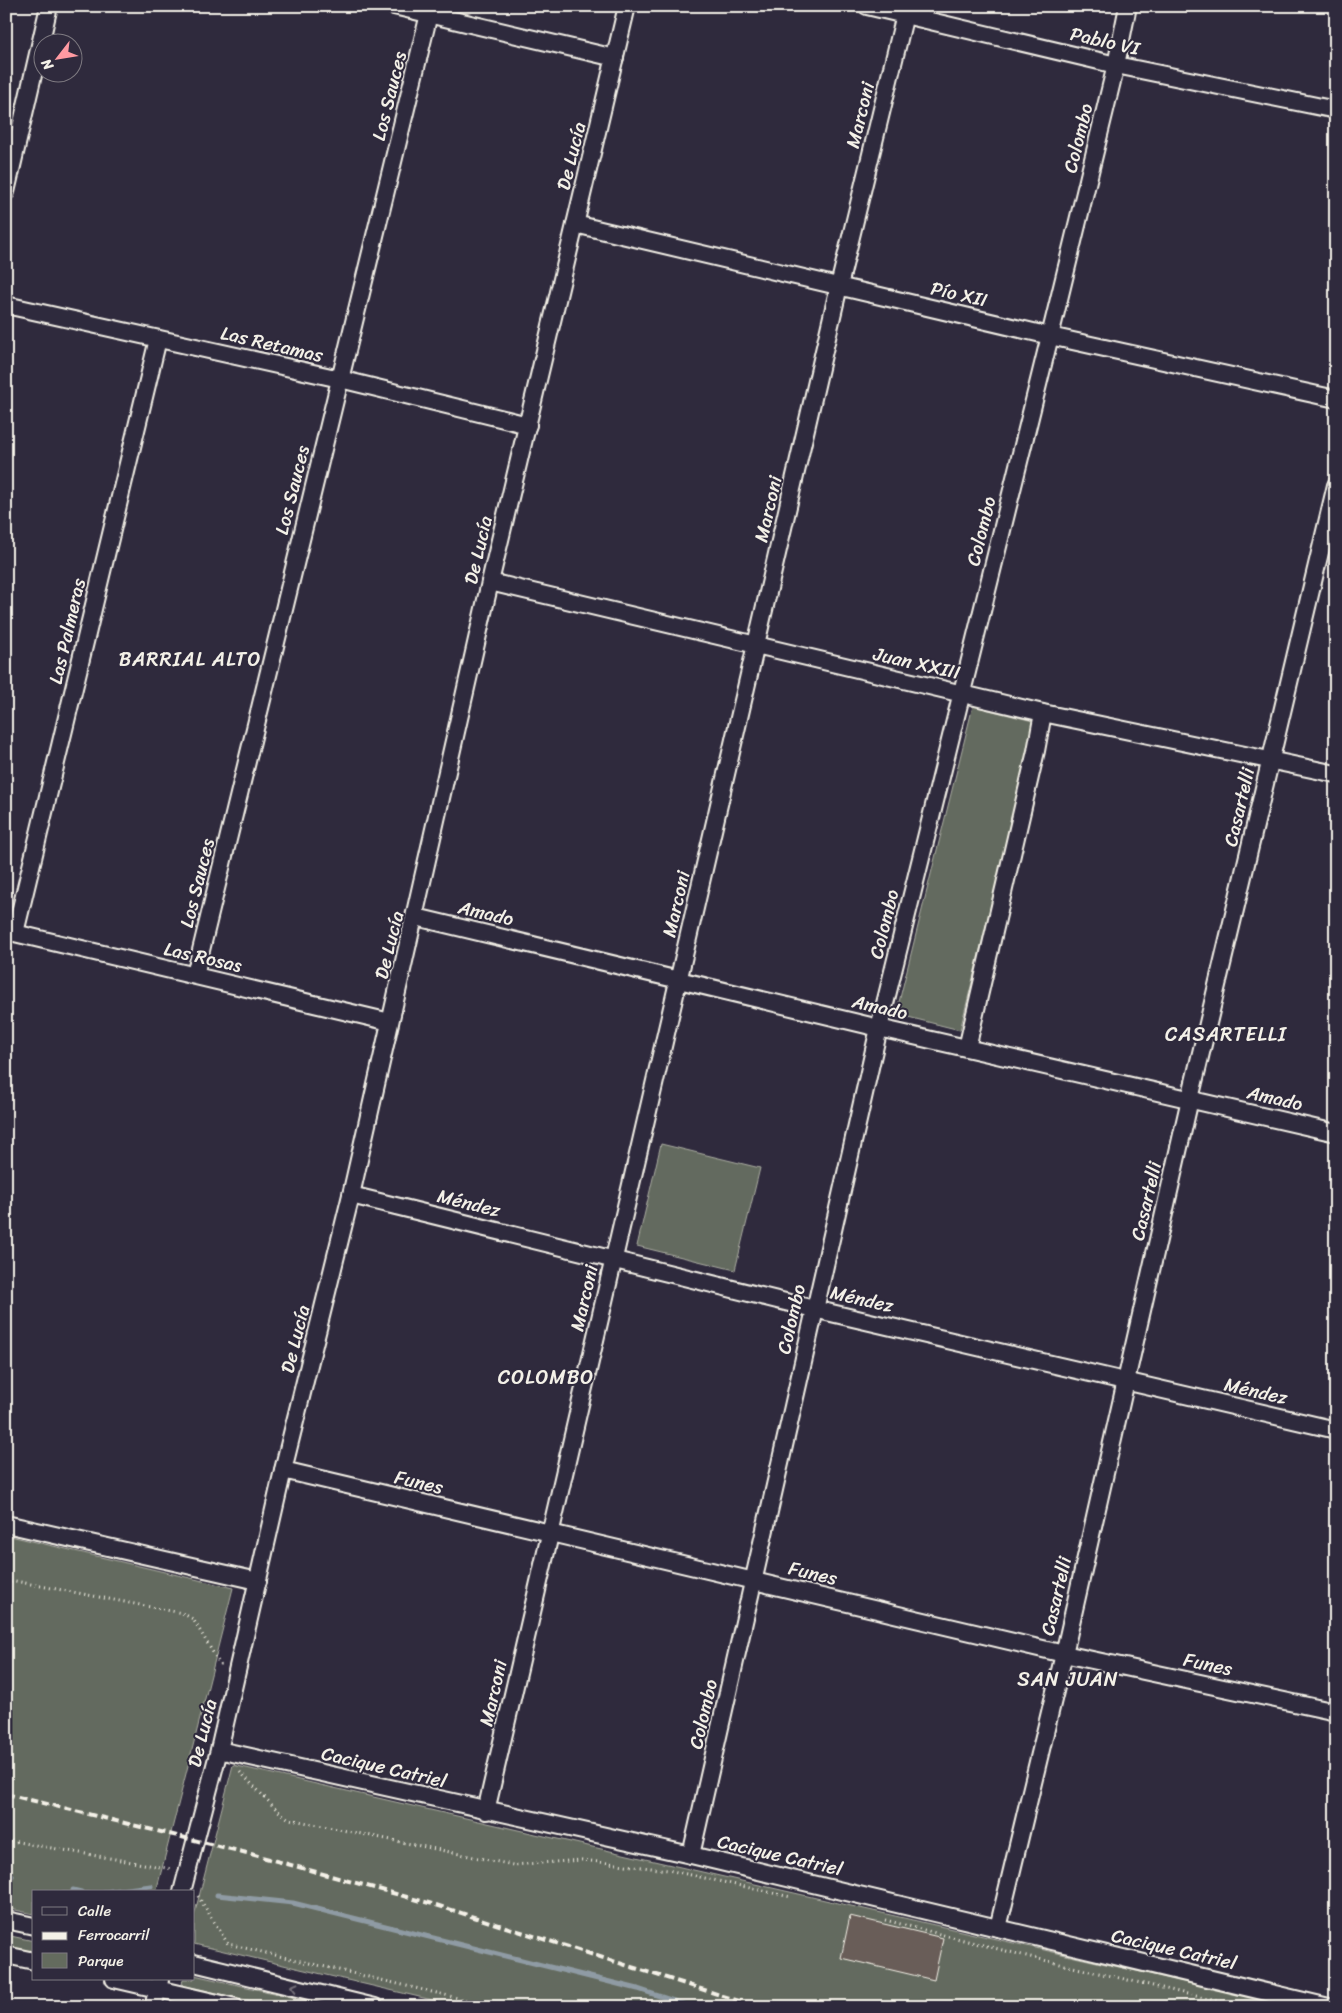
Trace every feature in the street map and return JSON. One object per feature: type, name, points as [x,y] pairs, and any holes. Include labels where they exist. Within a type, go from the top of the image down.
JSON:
[{"type":"street","points":[[6,192],[48,6]]},
{"type":"street","points":[[394,6],[615,58]]},
{"type":"street","name":"De Lucía","points":[[184,1884],[219,1750],[282,1470],[351,1195],[416,917],[490,582],[627,6]]},
{"type":"street","name":"Pablo VI","points":[[867,6],[905,11],[1116,65],[1336,110]]},
{"type":"street","name":"Colombo","points":[[691,1855],[879,1028],[1050,336],[1116,65],[1128,6]]},
{"type":"street","name":"Marconi","points":[[486,1811],[839,286],[905,11]]},
{"type":"street","name":"Los Sauces","points":[[195,975],[430,14]]},
{"type":"street","name":"Pío XII","points":[[575,224],[1050,336],[1336,398]]},
{"type":"street","name":"Las Retamas","points":[[6,305],[340,380],[528,425]]},
{"type":"street","name":"Las Palmeras","points":[[11,932],[158,339]]},
{"type":"street","name":"Casartelli","points":[[998,1928],[1064,1654],[1190,1099],[1336,484]]},
{"type":"street","name":"Juan XXIII","points":[[490,582],[1043,713],[1336,774]]},
{"type":"street","points":[[967,1048],[1036,751],[1043,713]]},
{"type":"street","name":"Amado","points":[[416,917],[879,1028],[1336,1133]]},
{"type":"street","name":"Las Rosas","points":[[11,932],[390,1022]]},
{"type":"street","name":"Méndez","points":[[351,1195],[814,1309],[1336,1430]]},
{"type":"street","name":"Funes","points":[[282,1470],[1064,1654],[1336,1712]]},
{"type":"street","points":[[6,1524],[258,1581]]},
{"type":"street","name":"Cacique Catriel","points":[[219,1750],[486,1811],[691,1855],[1330,2007]]},
{"type":"street","points":[[6,1920],[32,1926]]},
{"type":"street","points":[[6,1955],[32,1961]]},
{"type":"street","points":[[195,1963],[375,2007]]},
{"type":"street","points":[[123,1980],[159,1984],[235,2007]]},
{"type":"street","points":[[153,2007],[159,1984]]},
{"type":"path","points":[[6,1584],[15,1581],[182,1613],[193,1619],[234,1686]]},
{"type":"path","points":[[238,1770],[288,1819],[513,1865],[582,1860],[620,1864],[668,1870],[794,1898]]},
{"type":"path","points":[[6,1840],[175,1869],[184,1884]]},
{"type":"path","points":[[195,1899],[228,1944],[496,2007]]},
{"type":"path","points":[[880,1918],[1079,1969],[1221,2002],[1252,2007]]},
{"type":"green space","points":[[973,706],[1037,722],[960,1030],[896,1014]]},
{"type":"green space","points":[[661,1144],[760,1168],[735,1270],[637,1246]]},
{"type":"green space","points":[[6,1535],[233,1588],[157,1890],[32,1890],[32,1914],[6,1908]]},
{"type":"green space","points":[[233,1765],[1294,2007],[462,2007],[195,1944],[195,1912]]},
{"type":"green space","points":[[6,1935],[32,1941],[32,1954],[6,1947]]},
{"type":"green space","points":[[195,1975],[335,2007],[277,2007],[182,1985],[183,1980],[195,1980]]},
{"type":"building","points":[[850,1916],[943,1938],[934,1980],[841,1958]]},
{"type":"waterway","points":[[6,1875],[12,1876]]},
{"type":"waterway","points":[[120,1890],[151,1886]]},
{"type":"waterway","points":[[217,1895],[293,1903],[638,1989],[692,2007]]},
{"type":"railway","points":[[6,1794],[251,1854],[436,1905],[758,2007]]},
{"type":"district","name":"BARRIAL ALTO","points":[[190,659]]},
{"type":"district","name":"CASARTELLI","points":[[1226,1034]]},
{"type":"district","name":"COLOMBO","points":[[546,1377]]},
{"type":"district","name":"SAN JUAN","points":[[1068,1679]]}]
